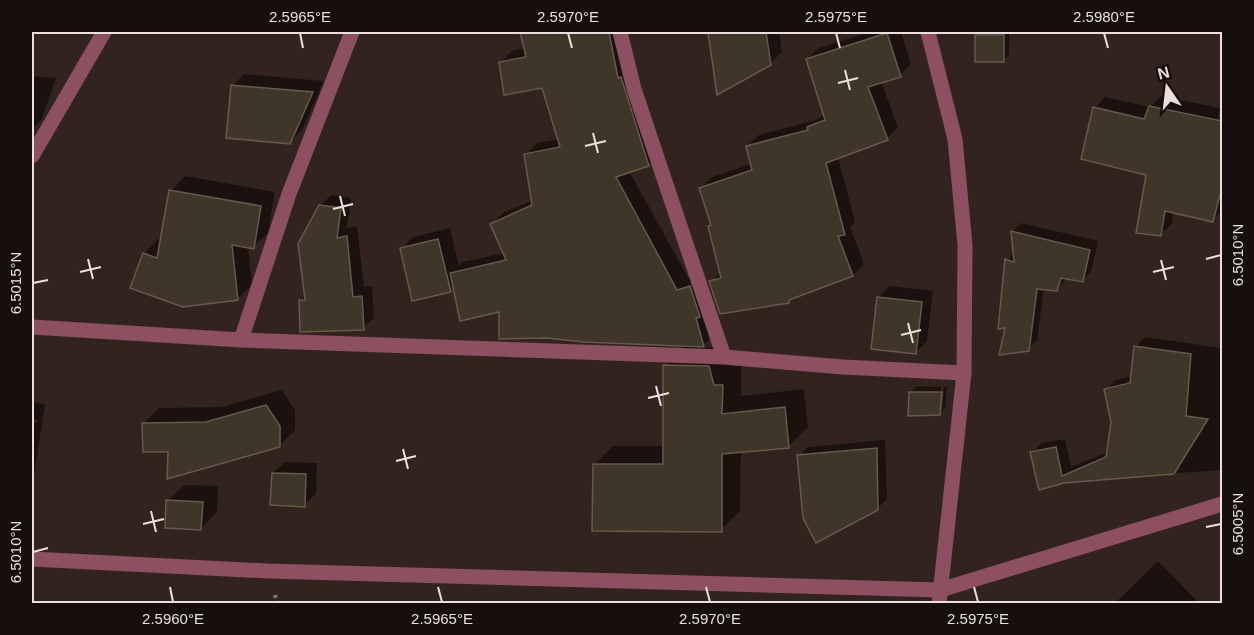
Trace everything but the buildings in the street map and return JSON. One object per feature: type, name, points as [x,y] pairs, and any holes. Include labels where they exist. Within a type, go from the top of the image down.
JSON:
[{"type":"street","points":[[32,156],[104,32]]},
{"type":"street","points":[[241,340],[289,194],[352,32]]},
{"type":"street","points":[[620,32],[634,89],[724,357]]},
{"type":"street","points":[[928,32],[956,139],[965,245],[964,373],[940,597]]},
{"type":"street","points":[[32,327],[241,340],[724,357],[843,368],[964,373]]},
{"type":"street","points":[[32,559],[268,572],[940,597],[1222,504]]}]
